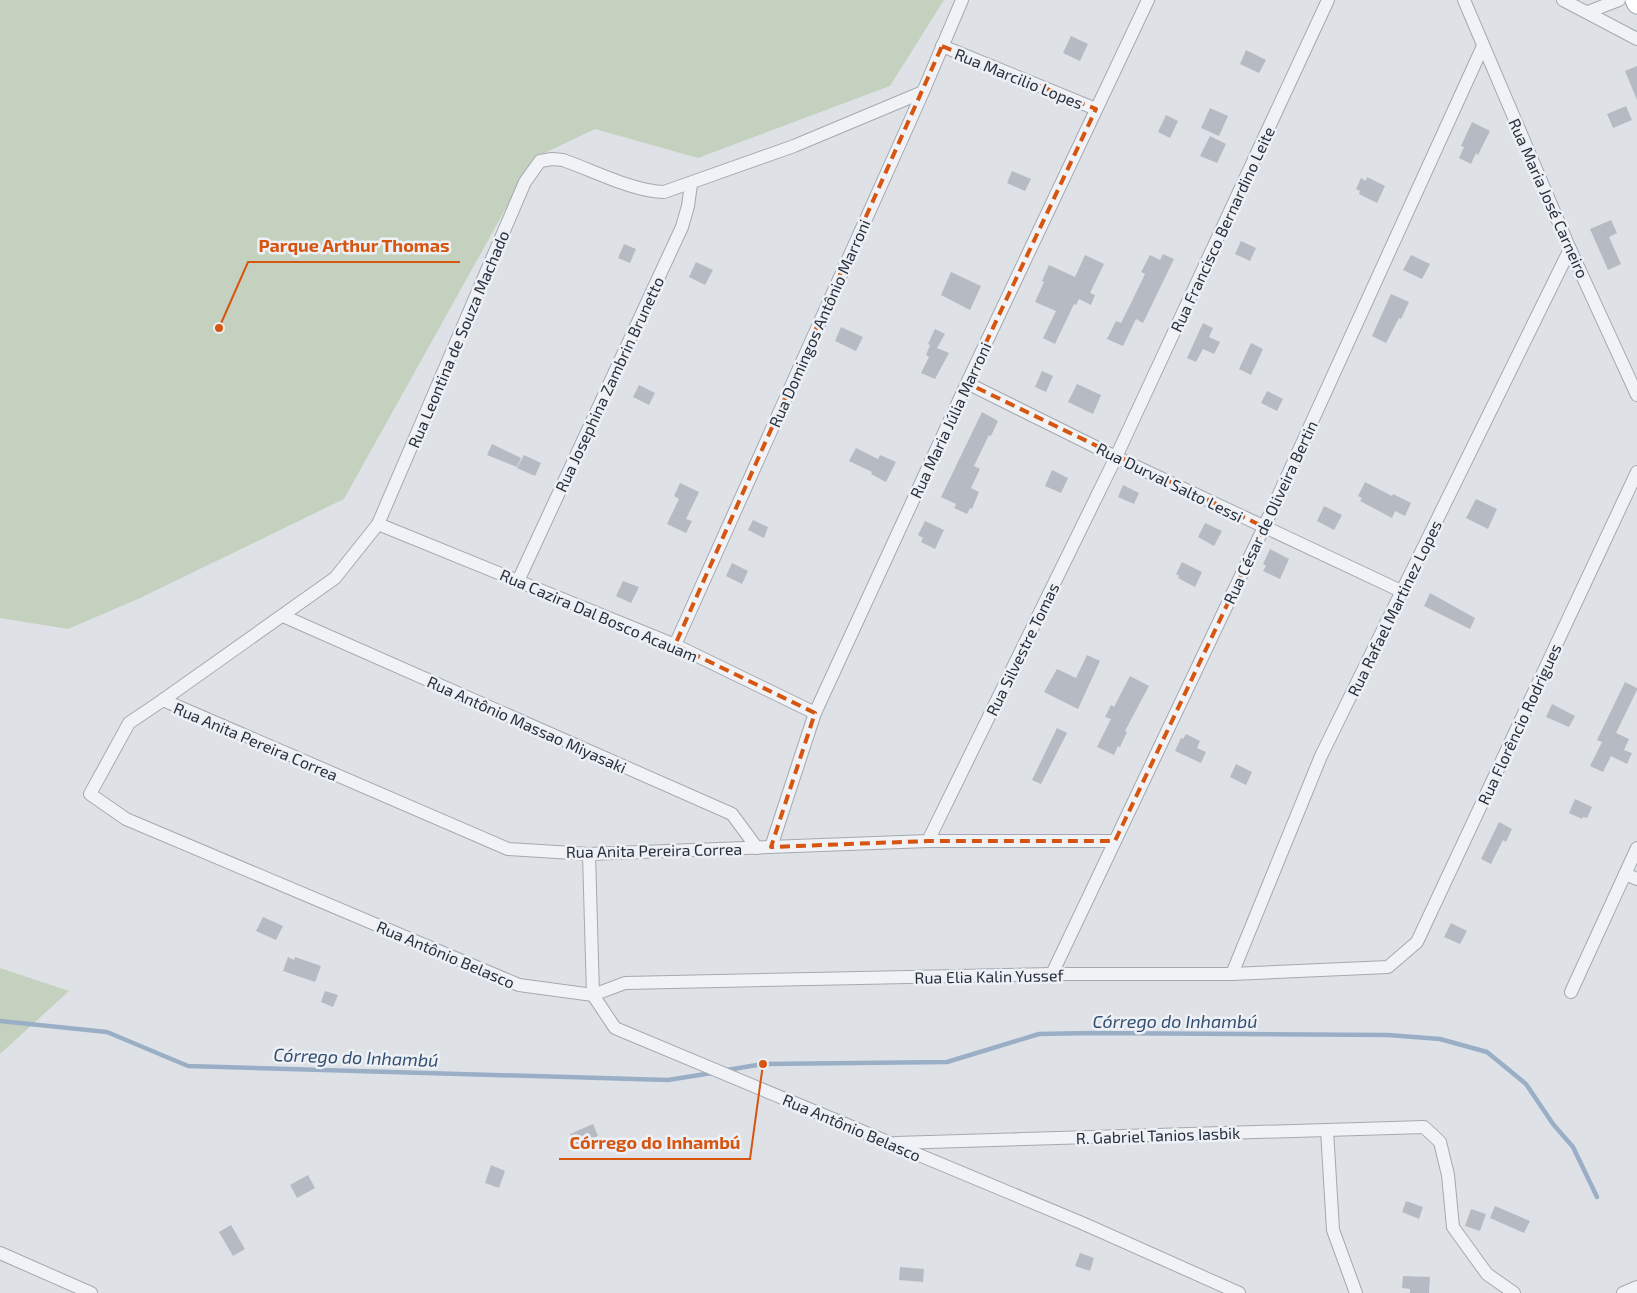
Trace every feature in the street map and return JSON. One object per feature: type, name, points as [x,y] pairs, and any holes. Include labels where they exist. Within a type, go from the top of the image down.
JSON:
[{"type":"main road","points":[[1635,0],[1637,4]]},
{"type":"street","name":"Rua Domingos Antônio Marroni","points":[[675,645],[923,92],[962,0]]},
{"type":"street","name":"Rua Maria Júlia Marroni","points":[[771,847],[816,713],[967,383],[1148,0]]},
{"type":"street","name":"Rua Francisco Bernardino Leite","points":[[1116,457],[1328,0]]},
{"type":"street","name":"Rua Maria José Carneiro","points":[[1464,0],[1570,249],[1637,396]]},
{"type":"street","points":[[1564,0],[1637,39]]},
{"type":"street","points":[[1588,12],[1619,0]]},
{"type":"street","name":"Rua Marcilio Lopes","points":[[942,46],[1096,109]]},
{"type":"street","name":"Rua César de Oliveira Bertin","points":[[1052,974],[1264,527],[1483,46]]},
{"type":"street","name":"Rua Leontina de Souza Machado","points":[[90,794],[129,723],[335,578],[378,524],[525,182],[540,161],[563,160],[630,186],[664,192],[794,146],[923,92]]},
{"type":"street","name":"Rua Josephina Zambrin Brunetto","points":[[518,581],[682,227],[688,206],[691,184]]},
{"type":"street","name":"Rua Rafael Martinez Lopes","points":[[1232,974],[1322,756],[1570,249]]},
{"type":"street","name":"Rua Durval Salto Lessi","points":[[967,383],[1116,457],[1401,592]]},
{"type":"street","name":"Rua Silvestre Tomas","points":[[928,841],[1116,457]]},
{"type":"street","name":"Rua Florêncio Rodrigues","points":[[1388,967],[1416,942],[1637,472]]},
{"type":"street","name":"Rua Cazira Dal Bosco Acauam","points":[[378,524],[675,645],[816,713]]},
{"type":"street","name":"Rua Antônio Massao Miyasaki","points":[[283,616],[732,814],[757,848]]},
{"type":"street","name":"Rua Anita Pereira Correa","points":[[163,700],[508,849],[589,854],[928,841],[1115,841]]},
{"type":"street","name":"Rua Antônio Belasco","points":[[90,794],[126,819],[519,985],[593,996],[615,1028],[1082,1223],[1239,1293]]},
{"type":"street","points":[[1571,992],[1637,848]]},
{"type":"street","points":[[589,854],[593,996]]},
{"type":"street","points":[[1625,874],[1637,879]]},
{"type":"street","name":"Rua Elia Kalin Yussef","points":[[593,996],[626,983],[1052,974],[1232,974],[1388,967]]},
{"type":"street","name":"R. Gabriel Tanios Iasbik","points":[[888,1141],[1424,1127],[1440,1142],[1448,1175],[1453,1227],[1487,1274],[1514,1293]]},
{"type":"street","points":[[1327,1130],[1333,1230],[1356,1293]]},
{"type":"street","points":[[0,1253],[91,1293]]},
{"type":"street","points":[[1623,1293],[1637,1287]]},
{"type":"highlighted area","points":[[942,46],[1096,109],[967,383],[1264,527],[1115,841],[928,841],[771,847],[815,713],[675,645]]},
{"type":"green space","points":[[0,0],[944,0],[890,86],[698,158],[595,129],[534,158],[344,499],[138,599],[68,629],[0,618]]},
{"type":"green space","points":[[0,968],[69,991],[0,1054]]},
{"type":"building","points":[[1071,36],[1088,44],[1080,61],[1063,53]]},
{"type":"building","points":[[1246,50],[1266,60],[1259,73],[1240,64]]},
{"type":"building","points":[[1637,66],[1637,100],[1625,71]]},
{"type":"building","points":[[1626,106],[1632,120],[1613,128],[1607,114]]},
{"type":"building","points":[[1210,108],[1228,116],[1219,136],[1201,128]]},
{"type":"building","points":[[1166,115],[1178,121],[1170,138],[1158,132]]},
{"type":"building","points":[[1472,122],[1490,131],[1478,155],[1476,153],[1471,164],[1459,158],[1464,147],[1461,146]]},
{"type":"building","points":[[1210,136],[1226,144],[1217,163],[1200,156]]},
{"type":"building","points":[[1012,171],[1031,179],[1025,191],[1007,183]]},
{"type":"building","points":[[1367,177],[1385,186],[1377,203],[1359,194],[1360,191],[1356,189],[1361,178],[1366,181]]},
{"type":"building","points":[[1611,220],[1617,233],[1609,237],[1621,264],[1608,270],[1590,229]]},
{"type":"building","points":[[1241,241],[1256,248],[1250,261],[1235,254]]},
{"type":"building","points":[[624,244],[636,249],[630,263],[618,258]]},
{"type":"building","points":[[1163,254],[1174,259],[1143,323],[1136,319],[1123,346],[1107,339],[1116,321],[1121,323],[1145,274],[1141,272],[1150,255],[1160,260]]},
{"type":"building","points":[[1085,255],[1104,264],[1090,293],[1095,295],[1091,305],[1079,299],[1076,305],[1074,304],[1055,344],[1043,338],[1056,311],[1035,302],[1044,282],[1042,281],[1049,265],[1075,277]]},
{"type":"building","points":[[1411,255],[1430,264],[1422,279],[1403,270]]},
{"type":"building","points":[[696,262],[713,270],[705,285],[689,277]]},
{"type":"building","points":[[951,272],[981,286],[970,310],[941,295]]},
{"type":"building","points":[[1391,294],[1409,302],[1386,343],[1372,336]]},
{"type":"building","points":[[1203,323],[1213,328],[1209,337],[1220,342],[1214,354],[1203,349],[1196,362],[1187,358]]},
{"type":"building","points":[[841,327],[863,337],[856,351],[835,341]]},
{"type":"building","points":[[935,329],[945,334],[937,348],[949,353],[935,379],[921,373],[929,357],[926,355],[930,345],[928,344]]},
{"type":"building","points":[[1251,343],[1263,349],[1251,375],[1239,369]]},
{"type":"building","points":[[1042,371],[1053,376],[1046,392],[1035,387]]},
{"type":"building","points":[[1077,384],[1101,395],[1093,414],[1068,402]]},
{"type":"building","points":[[639,385],[655,393],[649,405],[633,397]]},
{"type":"building","points":[[1267,391],[1283,399],[1277,411],[1261,403]]},
{"type":"building","points":[[982,412],[998,421],[974,466],[980,469],[971,488],[979,492],[972,509],[970,508],[967,514],[954,508],[956,504],[941,497]]},
{"type":"building","points":[[492,444],[521,458],[517,467],[487,455]]},
{"type":"building","points":[[856,448],[878,459],[880,455],[896,462],[886,482],[871,474],[872,472],[849,461]]},
{"type":"building","points":[[524,455],[541,463],[535,476],[517,468]]},
{"type":"building","points":[[1052,470],[1068,478],[1061,493],[1045,486]]},
{"type":"building","points":[[1365,482],[1392,496],[1393,494],[1411,503],[1405,516],[1395,511],[1392,518],[1360,501],[1362,498],[1358,496]]},
{"type":"building","points":[[680,483],[699,492],[686,519],[692,521],[686,533],[667,524],[679,499],[674,496]]},
{"type":"building","points":[[1123,485],[1139,493],[1134,504],[1118,497]]},
{"type":"building","points":[[1476,499],[1497,509],[1488,529],[1466,518]]},
{"type":"building","points":[[1324,506],[1342,515],[1334,530],[1317,521]]},
{"type":"building","points":[[753,520],[768,527],[764,538],[748,530]]},
{"type":"building","points":[[925,521],[944,530],[935,549],[921,542],[923,538],[918,535]]},
{"type":"building","points":[[1205,523],[1222,531],[1214,546],[1198,537]]},
{"type":"building","points":[[1270,549],[1289,559],[1280,579],[1263,571],[1266,566],[1263,564]]},
{"type":"building","points":[[1182,562],[1202,572],[1195,587],[1178,578],[1179,576],[1176,574]]},
{"type":"building","points":[[732,563],[748,571],[742,584],[726,576]]},
{"type":"building","points":[[623,581],[639,587],[631,603],[616,596]]},
{"type":"building","points":[[1430,593],[1475,618],[1470,629],[1424,606]]},
{"type":"building","points":[[1087,655],[1100,661],[1078,709],[1044,692],[1057,669],[1076,678]]},
{"type":"building","points":[[1130,676],[1149,686],[1125,731],[1127,732],[1120,747],[1118,746],[1114,755],[1097,747],[1111,719],[1105,717],[1111,705],[1114,707]]},
{"type":"building","points":[[1625,682],[1637,688],[1637,690],[1616,733],[1629,739],[1624,750],[1632,753],[1627,764],[1611,756],[1603,772],[1590,766],[1602,742],[1597,740]]},
{"type":"building","points":[[1552,704],[1575,716],[1569,727],[1546,717]]},
{"type":"building","points":[[1057,728],[1067,733],[1041,784],[1032,780]]},
{"type":"building","points":[[1186,734],[1200,741],[1197,748],[1206,752],[1201,763],[1175,751],[1181,738],[1183,739]]},
{"type":"building","points":[[1236,764],[1252,772],[1246,785],[1230,777]]},
{"type":"building","points":[[1575,799],[1592,807],[1587,818],[1583,817],[1582,819],[1569,813]]},
{"type":"building","points":[[1499,822],[1512,829],[1506,842],[1503,840],[1491,864],[1481,859]]},
{"type":"building","points":[[263,917],[283,926],[276,940],[256,931]]},
{"type":"building","points":[[1451,923],[1467,931],[1460,944],[1444,937]]},
{"type":"building","points":[[288,957],[294,960],[295,957],[321,966],[315,982],[283,971]]},
{"type":"building","points":[[325,991],[338,995],[333,1007],[321,1002]]},
{"type":"building","points":[[593,1124],[598,1136],[575,1145],[570,1134]]},
{"type":"building","points":[[491,1165],[505,1171],[499,1188],[485,1183]]},
{"type":"building","points":[[308,1175],[315,1188],[297,1198],[290,1185]]},
{"type":"building","points":[[1406,1201],[1423,1207],[1419,1219],[1402,1212]]},
{"type":"building","points":[[1495,1206],[1530,1221],[1524,1233],[1490,1218]]},
{"type":"building","points":[[1471,1209],[1486,1214],[1480,1231],[1465,1226]]},
{"type":"building","points":[[231,1225],[245,1249],[233,1256],[219,1232]]},
{"type":"building","points":[[1080,1253],[1094,1258],[1090,1271],[1075,1266]]},
{"type":"building","points":[[900,1267],[924,1269],[923,1282],[899,1280]]},
{"type":"building","points":[[1403,1276],[1430,1277],[1429,1293],[1410,1293],[1410,1289],[1402,1288]]},
{"type":"waterway","name":"Córrego do Inhambú","points":[[0,1021],[107,1032],[188,1066],[668,1080],[712,1073]]},
{"type":"waterway","name":"Córrego do Inhambú","points":[[727,1070],[763,1064],[947,1062],[1039,1034],[1388,1035],[1440,1039],[1487,1052],[1526,1084],[1553,1124],[1573,1147],[1597,1197]]},
{"type":"place","name":"Parque Arthur Thomas","points":[[219,328]]},
{"type":"place","name":"Córrego do Inhambú","points":[[763,1064]]}]
